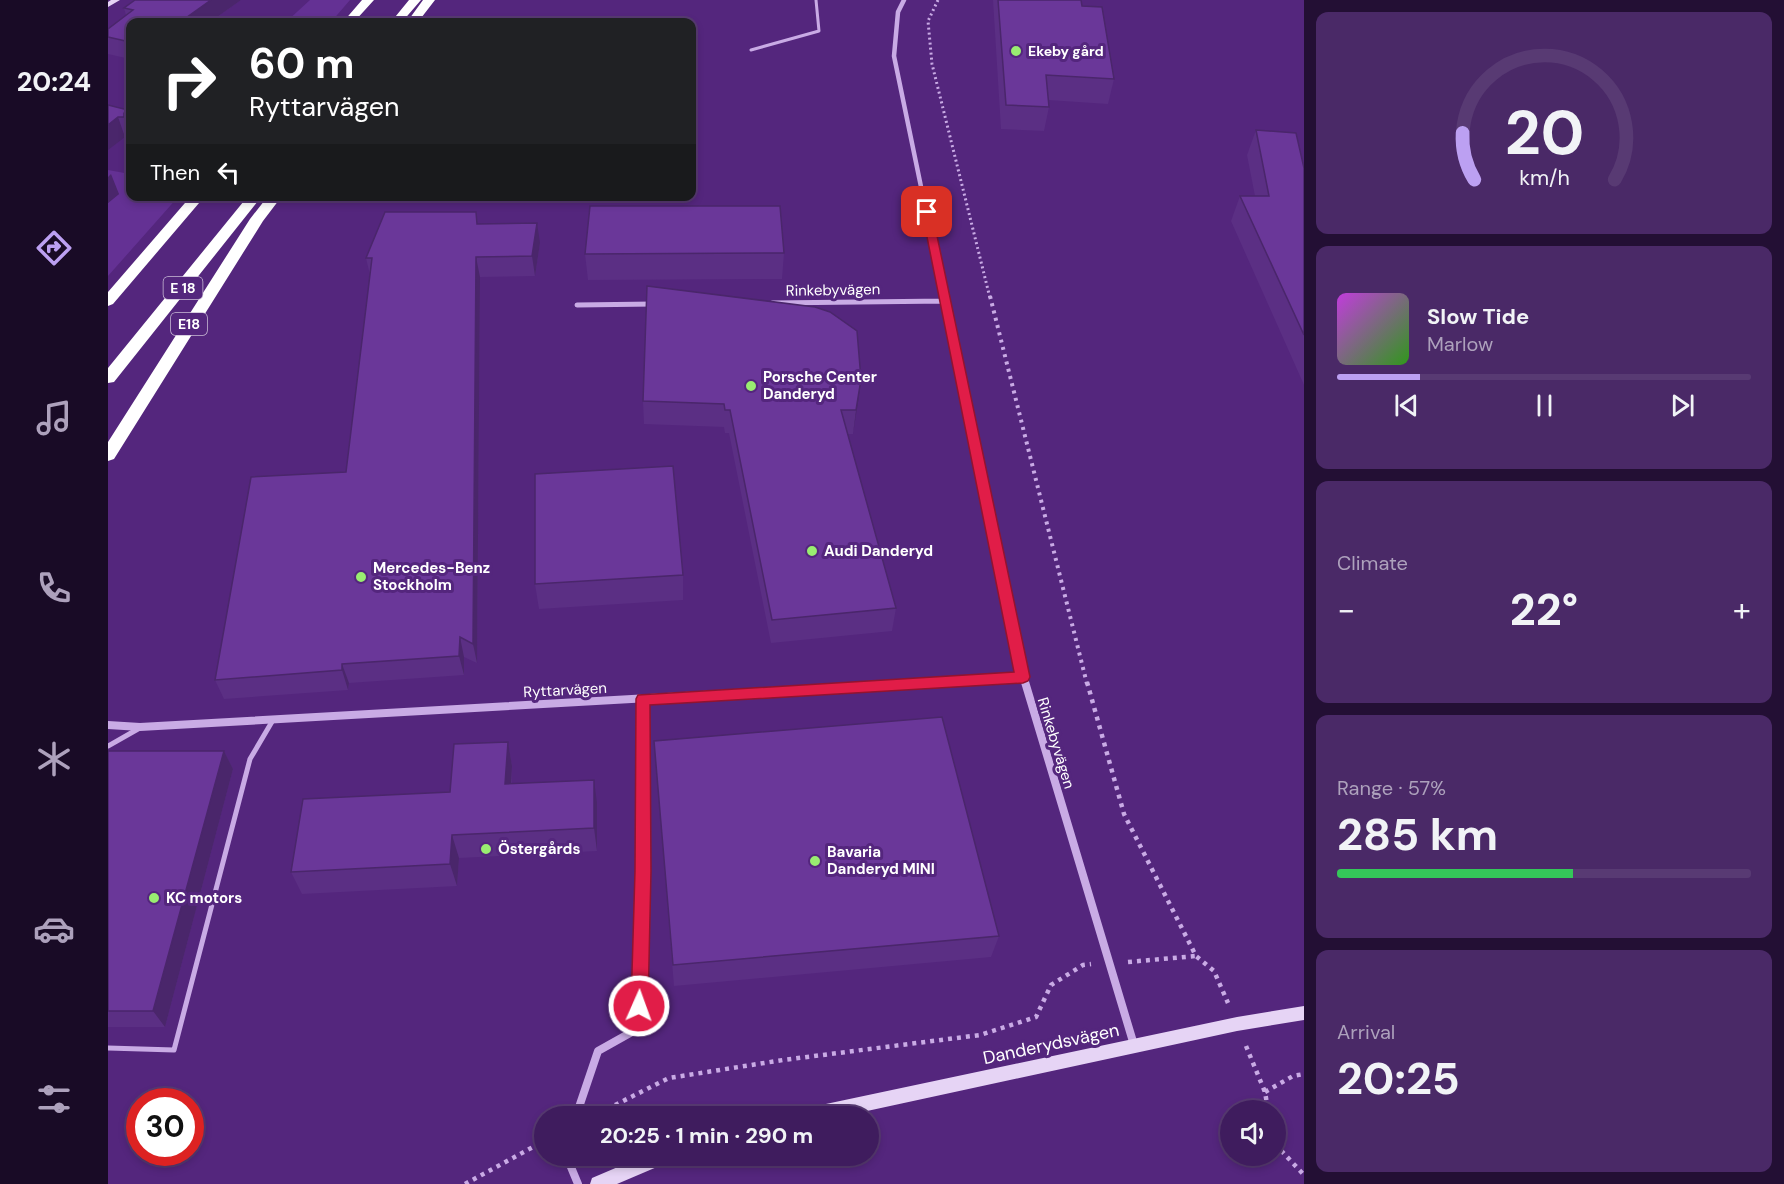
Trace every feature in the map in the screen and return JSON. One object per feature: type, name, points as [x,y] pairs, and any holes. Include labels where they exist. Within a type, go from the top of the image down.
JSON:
[{"type":"highway","points":[[352,18],[368,0]]},
{"type":"highway","points":[[399,18],[415,0]]},
{"type":"highway","points":[[415,18],[429,0]]},
{"type":"highway","points":[[108,301],[194,201]]},
{"type":"highway","name":"E 18","points":[[108,378],[252,201]]},
{"type":"highway","name":"E18","points":[[108,455],[238,249],[272,201]]},
{"type":"street","points":[[108,5],[116,0]]},
{"type":"street","name":"Rinkebyvägen","points":[[904,0],[898,12],[894,56],[1023,677],[1111,963],[1134,1046]]},
{"type":"street","name":"Rinkebyvägen","points":[[767,303],[946,301]]},
{"type":"street","points":[[577,305],[660,304]]},
{"type":"street","name":"Ryttarvägen","points":[[108,725],[140,728],[1023,677]]},
{"type":"street","points":[[579,1106],[598,1051],[639,1029],[643,871],[643,699]]},
{"type":"street","name":"Danderydsvägen","points":[[854,1106],[1304,1012]]},
{"type":"street","points":[[571,1166],[578,1184]]},
{"type":"street","points":[[598,1184],[640,1166]]},
{"type":"lane","points":[[752,50],[819,31],[816,0]]},
{"type":"lane","points":[[108,1048],[174,1050],[250,759],[274,720]]},
{"type":"lane","points":[[108,746],[140,728]]},
{"type":"path","points":[[612,1106],[669,1078],[783,1060],[980,1035],[1036,1017],[1051,985],[1083,965],[1196,956],[1124,814],[1076,644],[932,64],[928,21],[938,0]]},
{"type":"path","points":[[1266,1100],[1265,1092],[1293,1076],[1304,1074]]},
{"type":"path","points":[[465,1184],[534,1146]]},
{"type":"path","points":[[1286,1155],[1304,1174]]},
{"type":"shaded area","points":[[310,0],[350,0],[334,18],[290,18]]},
{"type":"shaded area","points":[[108,170],[126,173],[126,201],[174,201],[108,276],[108,203],[119,194],[108,191]]},
{"type":"building","points":[[135,0],[211,0],[186,18],[126,18],[126,41],[108,37],[108,29],[133,10],[124,8]]},
{"type":"building","points":[[998,0],[1081,0],[1082,6],[1102,7],[1114,79],[1046,75],[1049,107],[1006,105]]},
{"type":"building","points":[[108,105],[126,110],[124,117],[118,117],[108,125]]},
{"type":"building","points":[[1256,130],[1296,133],[1304,168],[1304,335],[1240,196],[1269,196]]},
{"type":"building","points":[[590,206],[780,206],[784,253],[585,254]]},
{"type":"building","name":"Mercedes-Benz Stockholm","points":[[385,212],[476,212],[477,224],[537,223],[532,256],[476,257],[473,644],[460,637],[459,656],[342,664],[342,670],[215,680],[251,477],[346,472],[372,258],[366,258]]},
{"type":"building","points":[[647,286],[815,307],[830,312],[857,331],[861,379],[856,410],[841,410],[896,608],[772,620],[730,410],[725,410],[724,404],[643,401]]},
{"type":"building","points":[[673,466],[683,575],[535,584],[535,474]]},
{"type":"building","name":"Bavaria Danderyd MINI","points":[[942,717],[999,936],[673,965],[654,741]]},
{"type":"building","points":[[508,742],[505,784],[594,780],[594,828],[452,835],[450,864],[291,872],[303,799],[450,792],[454,744]]},
{"type":"building","name":"KC motors","points":[[108,751],[224,751],[153,1011],[108,1011]]},
{"type":"place","name":"Ekeby gård","points":[[1016,51]]},
{"type":"place","name":"Porsche Center Danderyd","points":[[751,386]]},
{"type":"place","name":"Audi Danderyd","points":[[812,551]]},
{"type":"place","name":"Mercedes-Benz Stockholm","points":[[361,577]]},
{"type":"place","name":"Östergårds","points":[[486,849]]},
{"type":"place","name":"Bavaria Danderyd MINI","points":[[815,861]]},
{"type":"place","name":"KC motors","points":[[154,898]]},
{"type":"route","points":[[639,1006],[643,871],[643,699],[1023,677],[927,212]]}]
